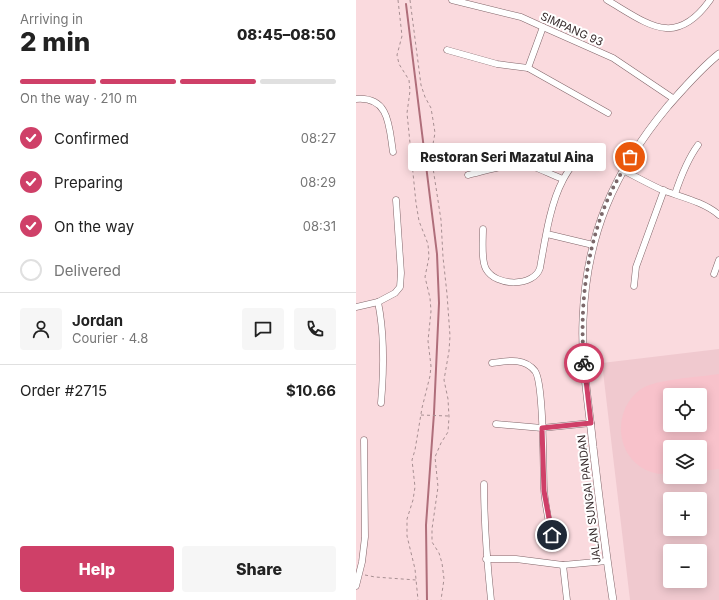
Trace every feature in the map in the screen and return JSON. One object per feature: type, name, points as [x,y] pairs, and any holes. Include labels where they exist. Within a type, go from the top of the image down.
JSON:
[{"type":"street","name":"SIMPANG 93","points":[[452,0],[521,17],[613,58],[674,99]]},
{"type":"street","points":[[607,0],[660,28],[679,28],[690,22],[710,0]]},
{"type":"street","points":[[528,68],[543,27]]},
{"type":"street","points":[[447,50],[497,64],[528,68],[608,113]]},
{"type":"street","name":"JALAN SUNGAI PANDAN","points":[[613,600],[607,561],[584,362],[583,321],[586,278],[593,245],[608,199],[623,170],[641,141],[674,99],[719,54]]},
{"type":"street","points":[[356,99],[371,100],[382,108],[388,121],[393,152]]},
{"type":"street","points":[[675,194],[684,168],[698,145]]},
{"type":"street","points":[[483,229],[484,263],[486,269],[492,276],[496,279],[510,282],[529,280],[537,275],[540,268],[555,197],[563,179],[582,151]]},
{"type":"street","points":[[468,175],[511,165],[525,165],[563,179]]},
{"type":"street","points":[[623,170],[664,190],[712,210],[719,216]]},
{"type":"street","points":[[634,286],[636,267],[664,190]]},
{"type":"street","points":[[356,307],[378,302],[395,293],[401,283],[396,200]]},
{"type":"street","points":[[547,234],[593,245]]},
{"type":"street","points":[[714,274],[719,260]]},
{"type":"street","points":[[378,302],[384,348],[380,403]]},
{"type":"street","points":[[492,362],[516,360],[522,362],[535,371],[539,382],[544,491],[552,535]]},
{"type":"street","points":[[496,424],[542,428],[591,423]]},
{"type":"street","points":[[356,586],[362,562],[365,537],[364,440]]},
{"type":"street","points":[[484,484],[486,559],[491,600]]},
{"type":"street","points":[[486,559],[516,559],[563,565],[607,561]]},
{"type":"street","points":[[563,565],[567,600]]},
{"type":"path","points":[[398,0],[402,36],[397,55],[399,64],[409,80],[409,102],[407,113],[416,203],[419,221],[428,244],[429,257],[425,277],[430,298],[431,311],[428,341],[431,366],[430,376],[420,415],[415,450],[412,460],[415,487],[413,500],[407,519],[407,536],[416,569],[418,600]]},
{"type":"path","points":[[410,0],[421,85],[431,108],[435,133],[431,155],[441,220],[449,329],[449,351],[444,380],[448,400],[448,432],[435,457],[438,486],[432,529],[432,542],[439,553],[442,563],[444,579],[441,600]]},
{"type":"path","points":[[420,415],[449,416]]},
{"type":"path","points":[[358,577],[416,580]]},
{"type":"shaded area","points":[[719,349],[719,600],[630,600],[602,363]]},
{"type":"shaded area","points":[[719,374],[719,469],[707,470],[707,440],[663,440],[663,474],[646,470],[635,463],[623,443],[621,431],[622,419],[625,408],[632,398],[641,389],[648,386],[678,379]]},
{"type":"waterway","points":[[406,4],[437,254],[439,303],[434,413],[426,525],[427,600]]},
{"type":"way so far","points":[[584,363],[584,299],[589,261],[600,221],[608,199],[630,157]]},
{"type":"place","name":"Restoran Seri Mazatul Aina","points":[[630,157]]},
{"type":"route","points":[[552,535],[544,491],[542,428],[591,423],[584,363]]}]
